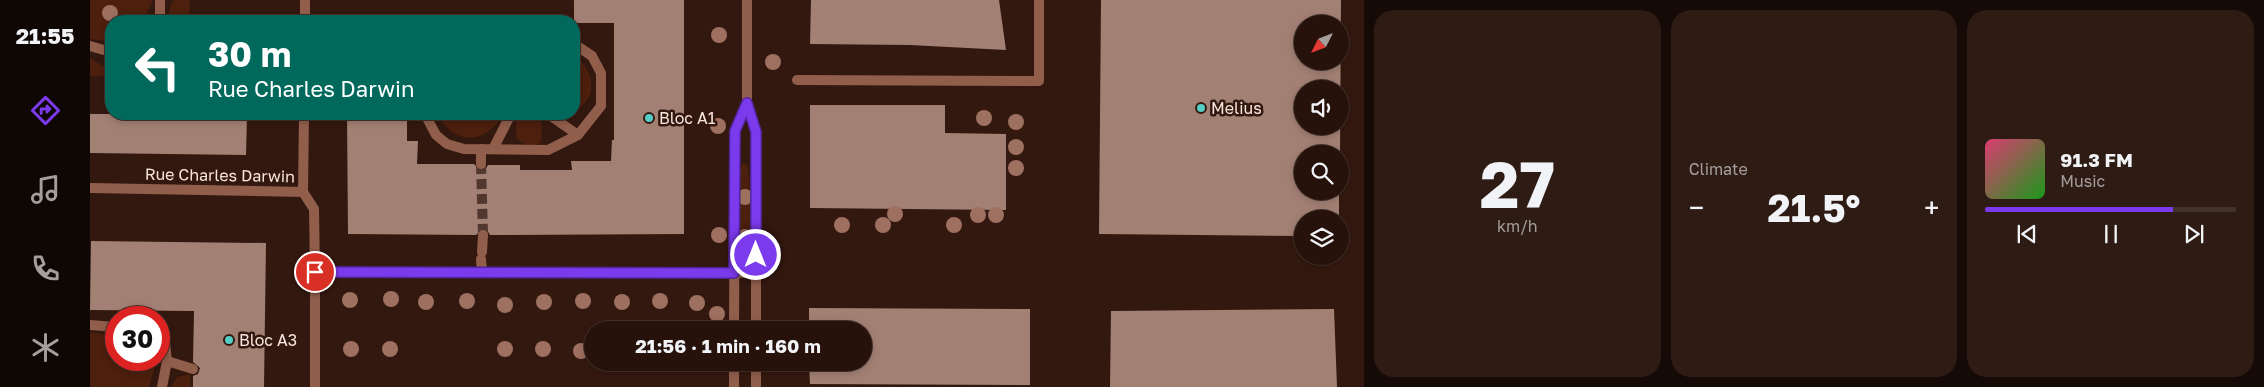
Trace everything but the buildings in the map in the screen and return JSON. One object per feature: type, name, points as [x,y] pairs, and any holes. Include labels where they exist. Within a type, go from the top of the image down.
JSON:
[{"type":"street","points":[[160,0],[160,15]]},
{"type":"street","points":[[305,0],[305,15]]},
{"type":"street","points":[[747,0],[747,103],[756,132],[756,321]]},
{"type":"street","points":[[797,80],[1039,81],[1039,0]]},
{"type":"street","points":[[90,46],[105,50]]},
{"type":"street","points":[[428,120],[436,135],[447,144],[464,148],[548,150],[578,135],[601,106],[601,73],[592,56],[580,48]]},
{"type":"street","points":[[734,321],[735,131],[747,103]]},
{"type":"street","name":"Rue Charles Darwin","points":[[90,188],[303,192],[304,120]]},
{"type":"street","points":[[492,149],[508,120]]},
{"type":"street","points":[[557,120],[578,135]]},
{"type":"street","points":[[481,149],[481,164]]},
{"type":"street","points":[[303,192],[314,209],[315,387]]},
{"type":"street","points":[[482,272],[483,235]]},
{"type":"street","points":[[315,272],[756,273]]},
{"type":"street","points":[[90,325],[105,326]]},
{"type":"street","points":[[170,362],[193,369]]},
{"type":"street","points":[[162,387],[165,371]]},
{"type":"street","points":[[734,371],[734,387]]},
{"type":"street","points":[[756,371],[756,387]]},
{"type":"shaded area","points":[[90,0],[153,0],[146,15],[105,15],[105,41],[90,39]]},
{"type":"shaded area","points":[[174,0],[190,0],[189,15],[169,15]]},
{"type":"shaded area","points":[[90,58],[105,67],[105,76],[90,76]]},
{"type":"shaded area","points":[[580,60],[590,76],[591,84],[591,92],[588,99],[580,106]]},
{"type":"shaded area","points":[[442,120],[499,120],[488,132],[470,138],[452,132]]},
{"type":"shaded area","points":[[518,120],[540,120],[542,131],[541,142],[529,145],[517,139]]},
{"type":"shaded area","points":[[743,163],[747,164],[749,176],[751,251],[742,252],[740,245],[740,168]]},
{"type":"shaded area","points":[[90,332],[105,334],[105,371],[154,371],[149,387],[90,387]]},
{"type":"shaded area","points":[[190,374],[190,387],[171,387],[177,377]]},
{"type":"tunnel","points":[[481,164],[483,235]]},
{"type":"place","name":"Melius","points":[[1201,108]]},
{"type":"place","name":"Bloc A1","points":[[649,118]]},
{"type":"place","name":"Bloc A3","points":[[229,340]]},
{"type":"route","points":[[315,272],[734,273],[735,131],[747,103],[756,132],[756,255]]}]
